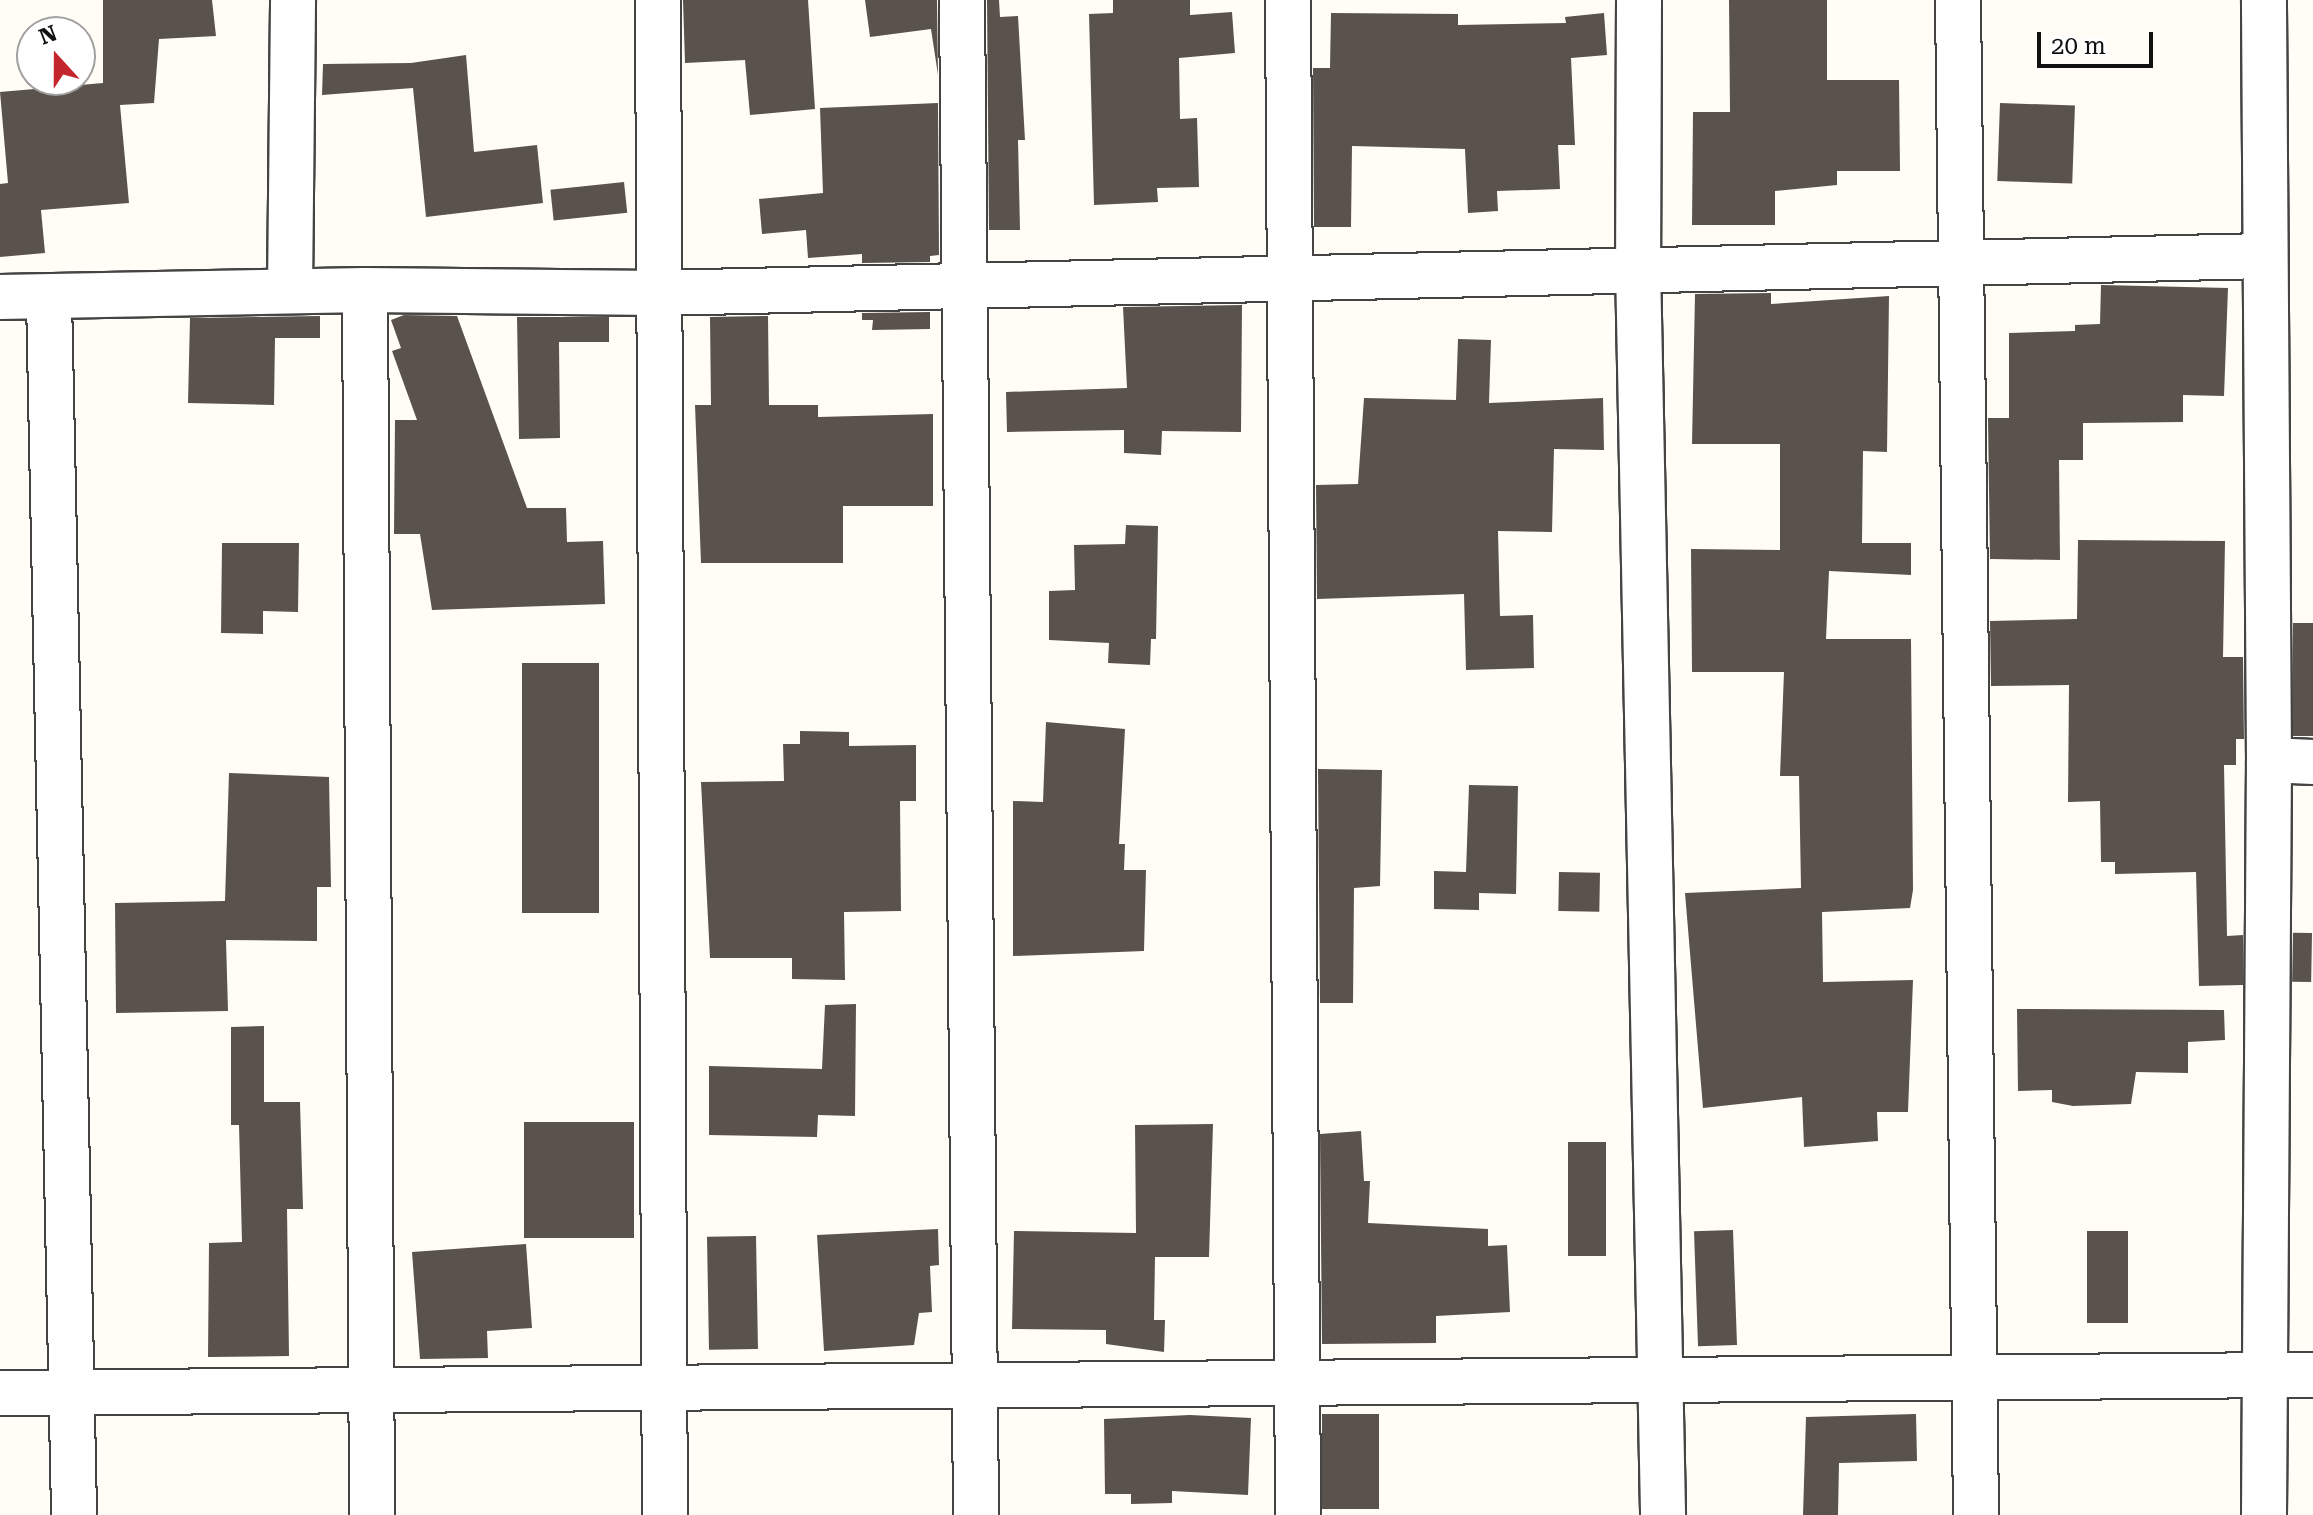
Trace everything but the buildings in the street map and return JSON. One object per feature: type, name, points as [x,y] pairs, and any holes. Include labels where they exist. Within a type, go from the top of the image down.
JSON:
[{"type":"street","points":[[290,291],[293,0]]},
{"type":"street","points":[[658,0],[665,1515]]},
{"type":"street","points":[[962,0],[976,1515]]},
{"type":"street","points":[[1288,0],[1298,1515]]},
{"type":"street","points":[[1639,0],[1638,266],[1663,1380],[1663,1515]]},
{"type":"street","points":[[1958,0],[1978,1376],[1976,1515]]},
{"type":"street","points":[[2264,0],[2269,760],[2262,1374],[2264,1515]]},
{"type":"street","points":[[0,297],[365,290],[659,293],[1290,279],[1638,266],[1963,265],[2264,256]]},
{"type":"street","points":[[365,290],[372,1515]]},
{"type":"street","points":[[49,298],[74,1515]]},
{"type":"street","points":[[2269,760],[2313,762]]},
{"type":"street","points":[[0,1393],[372,1387],[974,1386],[2313,1375]]}]
